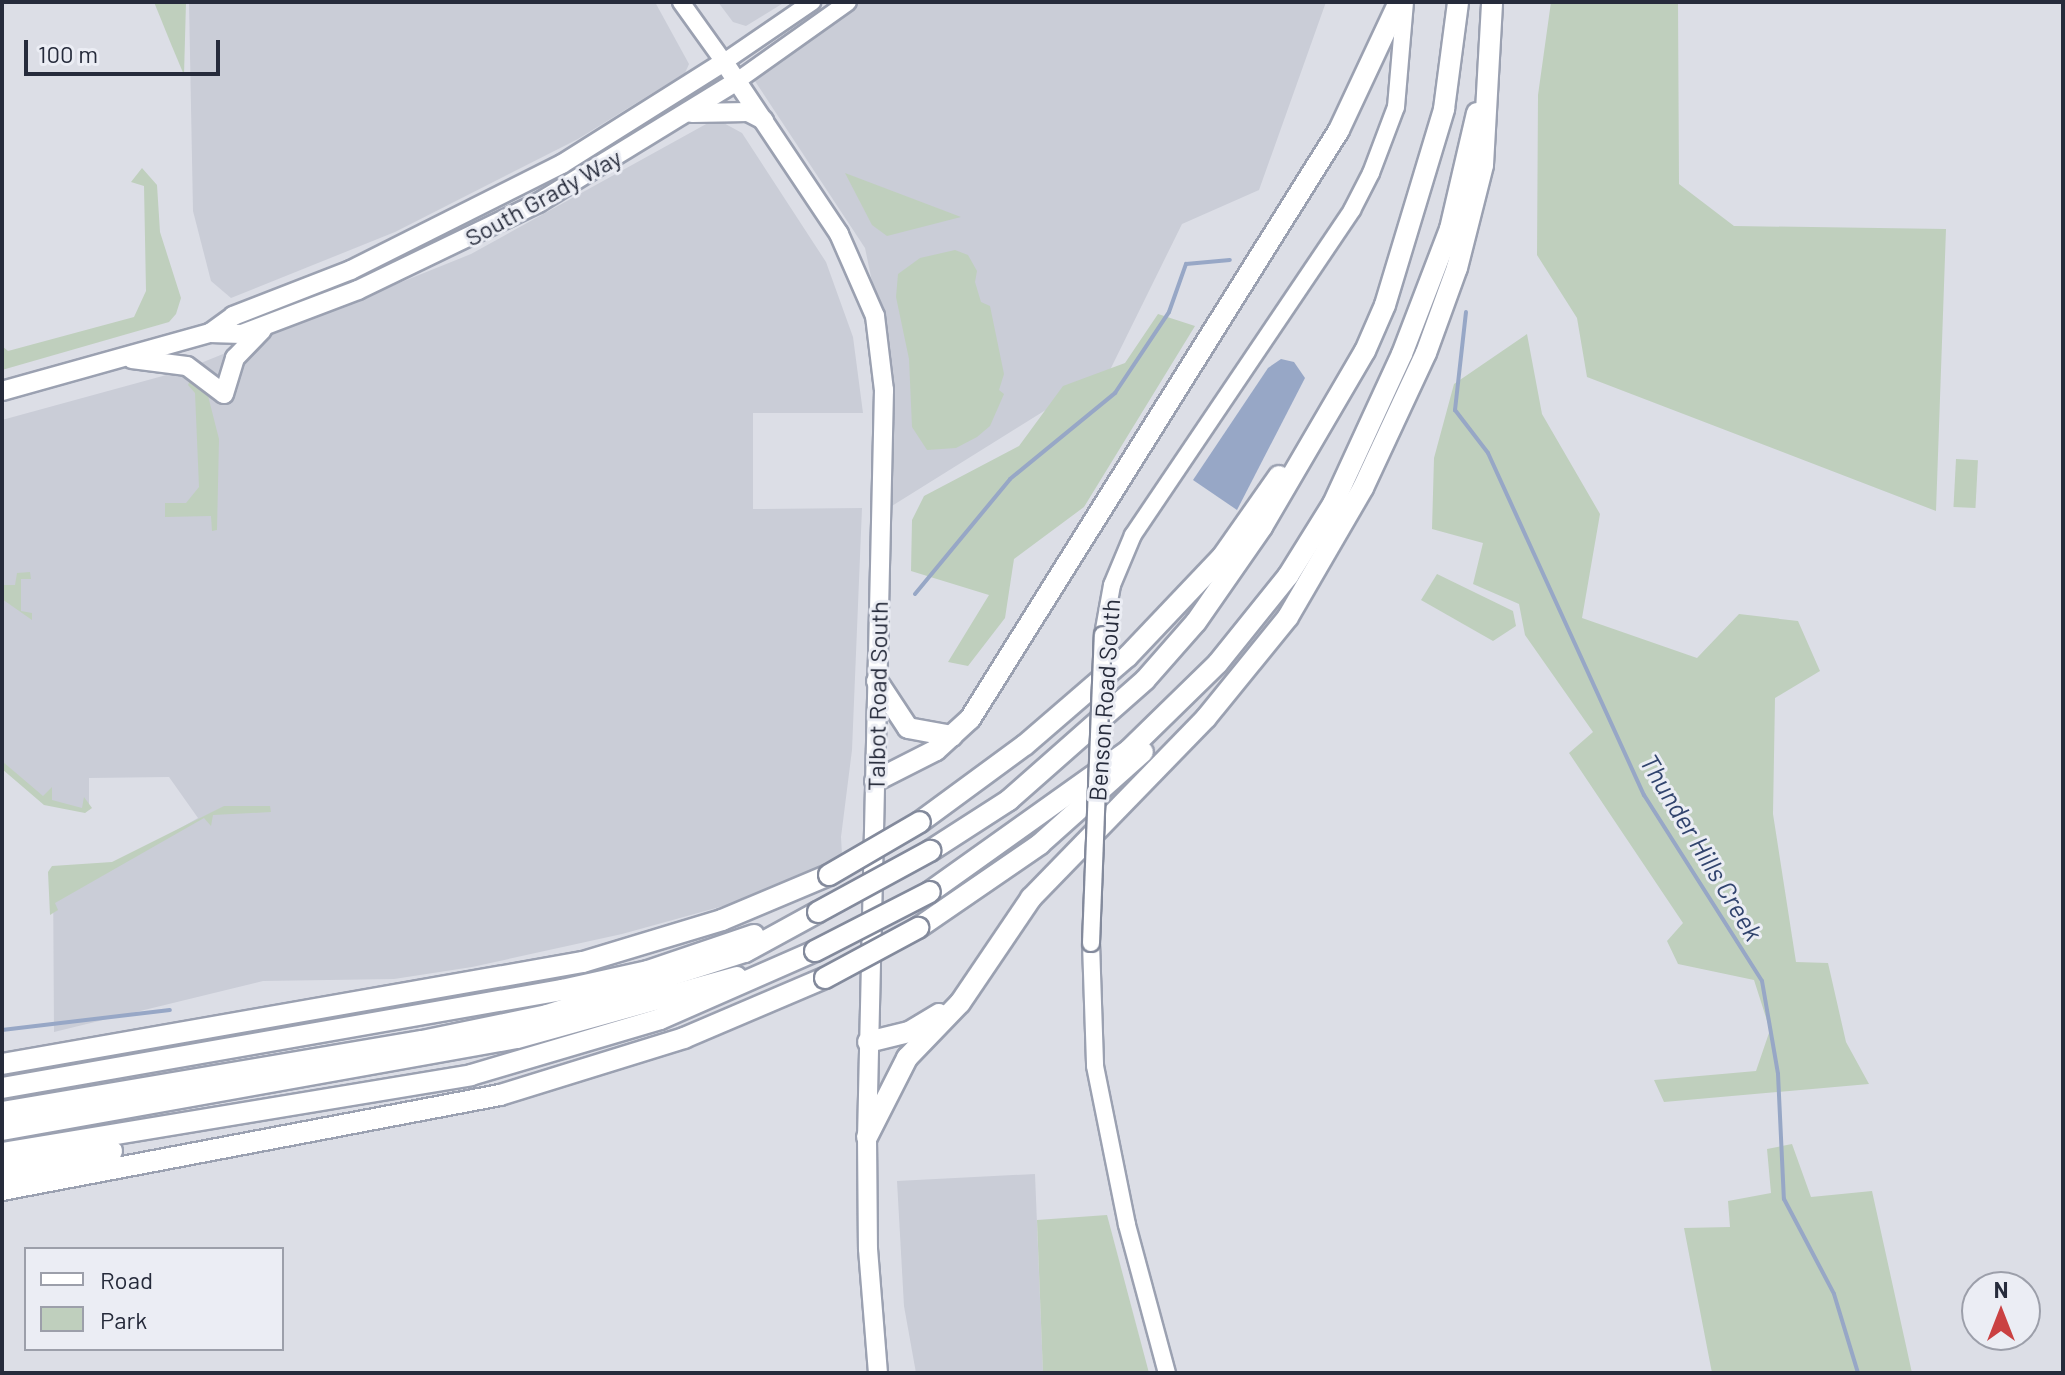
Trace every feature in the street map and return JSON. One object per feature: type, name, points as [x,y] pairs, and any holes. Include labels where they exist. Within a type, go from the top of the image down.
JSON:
[{"type":"highway","points":[[875,781],[952,736],[1015,649],[1339,130],[1383,44],[1399,2]]},
{"type":"highway","points":[[2,1088],[562,990],[648,971],[818,912],[930,851],[1009,800],[1156,669],[1196,622],[1262,527],[1365,351],[1419,206],[1444,109],[1458,2]]},
{"type":"highway","points":[[2,1190],[500,1095],[684,1038],[825,978],[918,928],[1081,810],[1145,751],[1176,707],[1288,576],[1333,504],[1383,396],[1450,229],[1480,100],[1492,2]]},
{"type":"highway","points":[[867,1137],[907,1058],[960,1003],[1031,898],[1246,670],[1288,617],[1363,488],[1426,353],[1457,268],[1483,165],[1492,2]]},
{"type":"highway","points":[[2,1064],[583,962],[722,920],[829,875],[920,822],[1072,707],[1189,594],[1244,528],[1322,405],[1365,351]]},
{"type":"highway","points":[[877,681],[908,728],[952,736]]},
{"type":"highway","points":[[2,1153],[233,1118],[530,1060],[701,1004],[792,963],[930,892],[1072,795],[1176,707]]},
{"type":"highway","points":[[2,1130],[85,1108],[450,1036],[582,1006],[745,952],[802,925],[818,912]]},
{"type":"highway","points":[[2,1112],[85,1108],[568,1027],[792,963]]},
{"type":"highway","points":[[868,1042],[893,1038],[929,1021],[971,983]]},
{"type":"highway","points":[[2,1053],[108,1045]]},
{"type":"highway","points":[[2,1172],[187,1137],[233,1118]]},
{"type":"main road","name":"Talbot Road South","points":[[724,62],[850,253],[881,345],[867,1137],[868,1249],[878,1373]]},
{"type":"main road","name":"South Grady Way","points":[[210,333],[233,316],[351,270],[593,147],[724,62]]},
{"type":"main road","name":"South Grady Way","points":[[2,391],[210,333],[242,334],[408,267],[593,172],[737,81]]},
{"type":"main road","points":[[686,114],[730,110],[764,120]]},
{"type":"main road","points":[[593,147],[593,172]]},
{"type":"main road","points":[[454,245],[464,227],[503,207],[505,193]]},
{"type":"main road","points":[[408,267],[412,254],[443,235],[447,223]]},
{"type":"main road","points":[[122,358],[187,366],[224,394],[240,350],[271,323]]},
{"type":"street","points":[[681,2],[724,62]]},
{"type":"street","name":"South Grady Way","points":[[724,62],[812,2]]},
{"type":"street","name":"South Grady Way","points":[[737,81],[848,2]]},
{"type":"street","name":"Benson Road South","points":[[1167,1373],[1127,1225],[1095,1066],[1091,943],[1103,635],[1112,585],[1133,535],[1352,210],[1371,173],[1396,107],[1405,2]]},
{"type":"shaded area","points":[[189,2],[655,2],[689,64],[685,73],[578,139],[395,232],[231,298],[211,281],[193,211]]},
{"type":"shaded area","points":[[718,2],[785,2],[746,26],[733,22]]},
{"type":"shaded area","points":[[837,2],[1326,2],[1259,190],[1182,224],[1110,370],[887,509],[888,358],[865,248],[749,72]]},
{"type":"shaded area","points":[[720,121],[742,133],[826,262],[853,337],[863,413],[753,413],[753,509],[862,508],[852,750],[841,837],[843,873],[622,934],[472,967],[394,979],[263,981],[54,1032],[53,870],[110,868],[198,818],[169,777],[89,778],[89,809],[62,808],[46,801],[2,761],[2,420],[181,371],[471,254],[708,123]]},
{"type":"shaded area","points":[[1035,1174],[1043,1373],[916,1373],[904,1306],[897,1181]]},
{"type":"green space","points":[[154,2],[186,2],[184,75],[171,44]]},
{"type":"green space","points":[[1551,2],[1678,2],[1679,184],[1734,226],[1946,229],[1936,511],[1587,377],[1577,318],[1537,255],[1538,95]]},
{"type":"green space","points":[[142,168],[157,185],[160,232],[181,298],[176,314],[169,322],[2,370],[2,346],[8,351],[134,317],[146,291],[144,186],[131,182]]},
{"type":"green space","points":[[845,173],[961,217],[887,236],[872,225]]},
{"type":"green space","points":[[955,250],[968,255],[977,271],[975,282],[981,302],[990,306],[1004,374],[999,390],[1004,394],[990,426],[977,437],[956,448],[927,450],[912,427],[909,359],[896,297],[898,274],[920,258]]},
{"type":"green space","points":[[1158,314],[1195,326],[1084,507],[1014,559],[1005,618],[968,666],[948,662],[989,595],[911,571],[912,520],[924,496],[1019,446],[1063,386],[1125,363]]},
{"type":"green space","points":[[1527,334],[1542,414],[1600,514],[1582,618],[1697,658],[1739,614],[1798,621],[1820,671],[1775,698],[1773,814],[1796,962],[1828,963],[1846,1042],[1869,1084],[1664,1102],[1654,1080],[1756,1071],[1770,1030],[1754,980],[1678,964],[1667,941],[1683,923],[1569,753],[1593,732],[1525,635],[1519,604],[1473,584],[1483,543],[1432,529],[1434,458],[1454,384]]},
{"type":"green space","points":[[193,374],[205,384],[219,439],[217,530],[212,531],[211,516],[165,517],[165,503],[186,503],[199,487],[195,393],[188,385]]},
{"type":"green space","points":[[1956,459],[1978,460],[1975,508],[1953,507]]},
{"type":"green space","points":[[30,572],[31,579],[21,579],[21,611],[32,613],[32,620],[2,599],[2,585],[15,585],[17,573]]},
{"type":"green space","points":[[1437,574],[1513,611],[1516,626],[1493,641],[1421,600]]},
{"type":"green space","points":[[2,761],[43,796],[52,787],[52,800],[82,808],[84,797],[92,808],[85,813],[44,805],[2,769]]},
{"type":"green space","points":[[224,806],[270,806],[271,812],[213,815],[211,826],[204,818],[55,903],[58,910],[50,915],[48,872],[52,866],[112,862]]},
{"type":"green space","points":[[1792,1144],[1811,1197],[1872,1191],[1912,1373],[1712,1373],[1684,1228],[1730,1227],[1728,1201],[1771,1193],[1767,1149]]},
{"type":"green space","points":[[1107,1215],[1149,1373],[1043,1373],[1037,1220]]},
{"type":"water","points":[[1281,359],[1294,362],[1305,378],[1237,510],[1193,480],[1268,368]]},
{"type":"waterway","name":"Thunder Hills Creek","points":[[915,594],[1010,479],[1115,393],[1169,312],[1186,264],[1230,260]]},
{"type":"waterway","name":"Thunder Hills Creek","points":[[1466,312],[1455,410],[1488,453],[1644,795],[1762,981],[1778,1074],[1784,1199],[1834,1294],[1858,1373]]},
{"type":"waterway","points":[[2,1030],[170,1010]]}]
